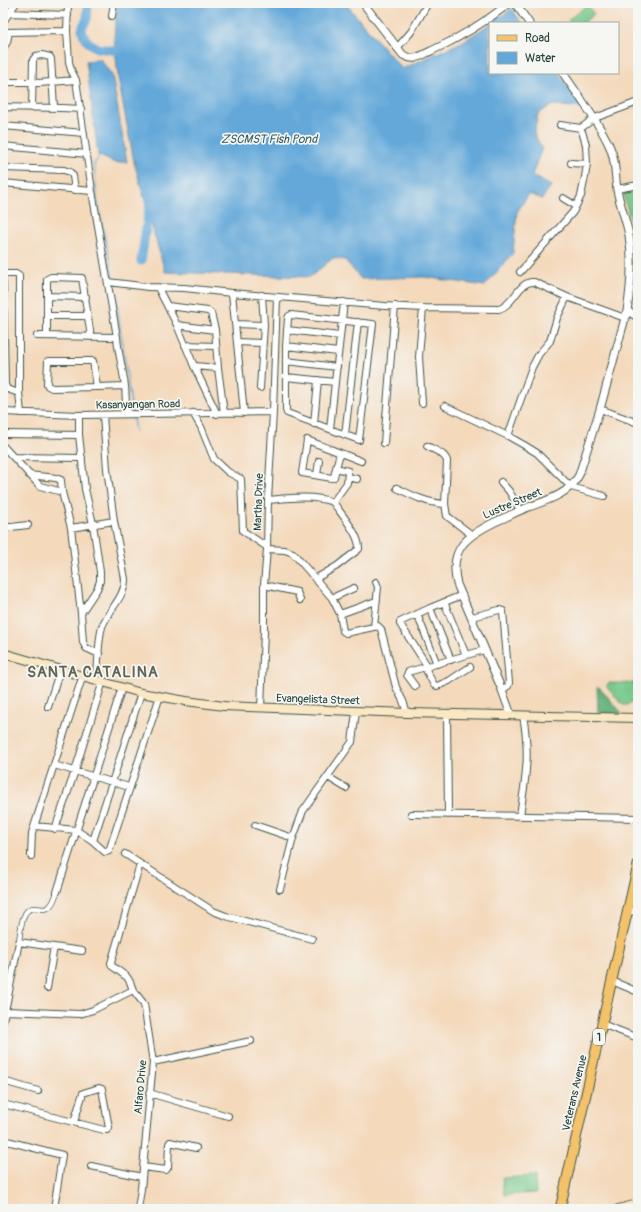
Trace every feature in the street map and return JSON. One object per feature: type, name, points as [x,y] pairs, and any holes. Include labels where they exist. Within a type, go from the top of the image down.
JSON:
[{"type":"main road","name":"Evangelista Street","points":[[3,653],[122,686],[141,693],[208,704],[261,708],[407,714],[638,718]]},
{"type":"main road","name":"Veterans Avenue","points":[[560,1209],[638,865]]},
{"type":"main road","points":[[618,1209],[638,1204]]},
{"type":"street","points":[[3,22],[16,3]]},
{"type":"street","points":[[68,3],[67,31],[69,62],[76,80],[92,191],[125,386],[128,414]]},
{"type":"street","points":[[112,16],[114,3]]},
{"type":"street","points":[[363,3],[397,48],[408,58],[414,58],[464,34],[485,22],[510,3]]},
{"type":"street","points":[[397,48],[411,32],[428,3]]},
{"type":"street","points":[[516,3],[528,22]]},
{"type":"street","points":[[10,13],[68,15]]},
{"type":"street","points":[[3,48],[7,42],[6,32],[67,31]]},
{"type":"street","points":[[32,108],[33,60],[36,56],[42,55],[50,57],[51,60],[54,107]]},
{"type":"street","points":[[564,74],[595,118],[610,146],[614,157],[617,189],[628,229],[631,273],[626,315],[600,409],[579,475],[571,487]]},
{"type":"street","points":[[3,82],[52,83],[76,80]]},
{"type":"street","points":[[560,126],[581,128],[595,118],[638,102]]},
{"type":"street","points":[[3,107],[54,107],[80,109]]},
{"type":"street","points":[[3,126],[84,133]]},
{"type":"street","points":[[520,272],[573,212],[576,206],[585,177],[587,164],[586,145],[581,128]]},
{"type":"street","points":[[3,146],[87,154]]},
{"type":"street","points":[[571,163],[587,164]]},
{"type":"street","points":[[3,168],[64,170],[70,172],[73,176],[75,190]]},
{"type":"street","points":[[3,184],[92,191]]},
{"type":"street","points":[[617,189],[638,186]]},
{"type":"street","points":[[563,198],[576,206]]},
{"type":"street","points":[[3,277],[5,274],[16,274],[19,276],[19,393],[21,413]]},
{"type":"street","points":[[47,336],[47,279],[49,277],[79,277],[83,280],[91,336]]},
{"type":"street","points":[[108,282],[158,288],[184,288],[277,297],[423,308],[499,309],[503,308],[509,303],[524,285],[530,281],[567,296],[626,315],[638,317]]},
{"type":"street","points":[[3,283],[5,385],[7,389],[19,393]]},
{"type":"street","points":[[158,288],[177,325],[194,366],[217,414]]},
{"type":"street","points":[[232,293],[244,413]]},
{"type":"street","points":[[260,388],[264,325],[262,295]]},
{"type":"street","points":[[47,296],[86,297]]},
{"type":"street","points":[[508,436],[532,367],[539,354],[550,341],[557,318],[567,296]]},
{"type":"street","name":"Martha Drive","points":[[261,708],[264,585],[274,412],[277,297]]},
{"type":"street","points":[[330,429],[344,302]]},
{"type":"street","points":[[168,306],[210,312],[215,330],[224,413]]},
{"type":"street","points":[[384,443],[395,306]]},
{"type":"street","points":[[422,403],[419,357],[423,308]]},
{"type":"street","points":[[291,315],[358,322],[373,324],[373,326],[360,437],[359,440],[357,440],[287,413],[286,346],[288,318],[291,315]]},
{"type":"street","points":[[47,316],[87,316]]},
{"type":"street","points":[[345,435],[358,322]]},
{"type":"street","points":[[236,324],[264,325]]},
{"type":"street","points":[[177,325],[215,330]]},
{"type":"street","points":[[287,330],[340,336]]},
{"type":"street","points":[[36,336],[117,337]]},
{"type":"street","points":[[237,342],[263,343]]},
{"type":"street","points":[[185,344],[216,346]]},
{"type":"street","points":[[286,346],[338,352]]},
{"type":"street","points":[[97,387],[93,361],[48,361],[48,386],[52,388],[97,387],[125,386]]},
{"type":"street","points":[[286,361],[337,367]]},
{"type":"street","points":[[194,366],[218,368]]},
{"type":"street","points":[[286,377],[335,382]]},
{"type":"street","points":[[314,424],[318,380]]},
{"type":"street","points":[[445,406],[508,436],[537,453],[571,487],[604,496]]},
{"type":"street","points":[[600,409],[638,422]]},
{"type":"street","name":"Kasanyangan Road","points":[[3,412],[103,415],[274,412]]},
{"type":"street","points":[[194,413],[214,459],[228,472],[240,479],[243,531],[267,548],[285,550],[293,553],[332,598],[340,614],[343,631],[346,633],[378,626],[380,628],[396,687],[404,701],[407,714]]},
{"type":"street","points":[[79,415],[79,435],[85,489],[93,524],[100,572],[100,581],[97,589],[80,613]]},
{"type":"street","points":[[55,829],[75,771],[100,680],[99,654],[102,626],[125,586],[107,469],[103,415]]},
{"type":"street","points":[[3,434],[79,435]]},
{"type":"street","points":[[340,452],[332,478],[302,473],[307,440],[340,452],[361,461]]},
{"type":"street","points":[[3,446],[40,486],[62,492]]},
{"type":"street","points":[[427,446],[444,455],[447,461],[444,504],[447,516],[472,535]]},
{"type":"street","points":[[14,457],[82,458]]},
{"type":"street","points":[[317,476],[319,461]]},
{"type":"street","points":[[333,502],[347,483],[348,477],[348,471],[336,468]]},
{"type":"street","points":[[29,475],[61,480],[62,492],[71,528],[83,642],[86,648],[99,654]]},
{"type":"street","points":[[348,477],[357,479]]},
{"type":"street","points":[[501,482],[512,496],[520,510]]},
{"type":"street","name":"Lustre Street","points":[[511,715],[462,595],[456,577],[455,563],[461,547],[472,535],[482,528],[520,510],[547,500],[571,487]]},
{"type":"street","points":[[397,488],[422,500],[434,504],[444,504]]},
{"type":"street","points":[[268,500],[311,497],[333,502],[356,537],[359,549],[337,566],[316,579]]},
{"type":"street","points":[[71,528],[114,520]]},
{"type":"street","points":[[3,528],[28,525]]},
{"type":"street","points":[[374,627],[378,587],[376,582]]},
{"type":"street","points":[[264,585],[297,592],[300,600]]},
{"type":"street","points":[[332,598],[354,588]]},
{"type":"street","points":[[462,595],[401,620],[400,624],[426,668],[434,685],[436,686],[449,681],[470,666]]},
{"type":"street","points":[[340,614],[376,601]]},
{"type":"street","points":[[444,602],[466,655]]},
{"type":"street","points":[[430,608],[451,660]]},
{"type":"street","points":[[472,617],[499,610],[503,611],[509,683],[508,686],[502,690]]},
{"type":"street","points":[[417,614],[437,664]]},
{"type":"street","points":[[415,686],[407,675],[408,672],[484,650]]},
{"type":"street","points":[[48,707],[60,670]]},
{"type":"street","points":[[31,856],[32,833],[83,675]]},
{"type":"street","points":[[3,1021],[23,919],[27,911],[31,909],[49,908],[54,900],[122,686]]},
{"type":"street","points":[[93,841],[141,693]]},
{"type":"street","points":[[35,826],[76,830],[93,841],[105,852],[109,851],[160,696]]},
{"type":"street","points":[[280,889],[303,811],[352,742],[356,712]]},
{"type":"street","points":[[447,714],[448,815]]},
{"type":"street","points":[[520,816],[527,758],[524,716]]},
{"type":"street","points":[[54,765],[129,787]]},
{"type":"street","points":[[328,777],[346,788]]},
{"type":"street","points":[[411,814],[638,818]]},
{"type":"street","points":[[255,825],[294,838]]},
{"type":"street","points":[[125,854],[213,911],[226,916],[312,939]]},
{"type":"street","name":"Alfaro Drive","points":[[138,1209],[153,1062],[144,1004],[133,990],[127,977],[111,964],[140,864]]},
{"type":"street","points":[[627,911],[638,911]]},
{"type":"street","points":[[18,942],[82,951]]},
{"type":"street","points":[[47,988],[54,947]]},
{"type":"street","points":[[612,981],[638,992]]},
{"type":"street","points":[[6,1011],[80,1014],[93,1010],[133,990]]},
{"type":"street","points":[[602,1024],[638,1038]]},
{"type":"street","points":[[153,1062],[251,1041]]},
{"type":"street","points":[[3,1081],[38,1092]]},
{"type":"street","points":[[3,1104],[104,1130],[108,1129],[106,1110],[101,1088],[83,1093],[74,1122]]},
{"type":"street","points":[[149,1093],[228,1116]]},
{"type":"street","points":[[3,1140],[62,1155],[54,1209]]},
{"type":"street","points":[[143,1167],[166,1170],[170,1142],[196,1148]]},
{"type":"street","points":[[91,1166],[142,1177]]},
{"type":"green space","points":[[587,5],[594,14],[584,22],[570,22],[568,20]]},
{"type":"green space","points":[[638,192],[638,236],[635,236],[623,194]]},
{"type":"green space","points":[[609,683],[638,683],[638,695],[628,705],[623,705],[607,687]]},
{"type":"green space","points":[[597,687],[600,688],[621,712],[621,714],[598,713]]},
{"type":"green space","points":[[535,1176],[536,1193],[504,1195],[502,1178]]},
{"type":"water","name":"ZSCMST Fish Pond","points":[[117,3],[345,3],[402,69],[462,42],[489,25],[489,74],[559,74],[583,108],[552,105],[538,114],[534,134],[542,148],[532,175],[551,186],[542,199],[529,194],[517,212],[513,253],[485,286],[424,277],[361,279],[345,260],[333,258],[310,277],[165,272],[134,162],[118,78],[114,37]]},
{"type":"water","points":[[512,9],[521,22],[492,22]]},
{"type":"water","points":[[100,59],[112,75],[127,162],[115,163],[98,155],[86,61]]},
{"type":"waterway","points":[[88,3],[87,19],[82,30],[88,42],[97,48],[127,52]]},
{"type":"waterway","points":[[100,156],[94,164],[97,200],[113,278]]},
{"type":"waterway","points":[[141,261],[150,203]]},
{"type":"waterway","points":[[114,285],[132,412]]},
{"type":"waterway","points":[[133,418],[135,431]]},
{"type":"district","name":"SANTA CATALINA","points":[[93,672]]}]
